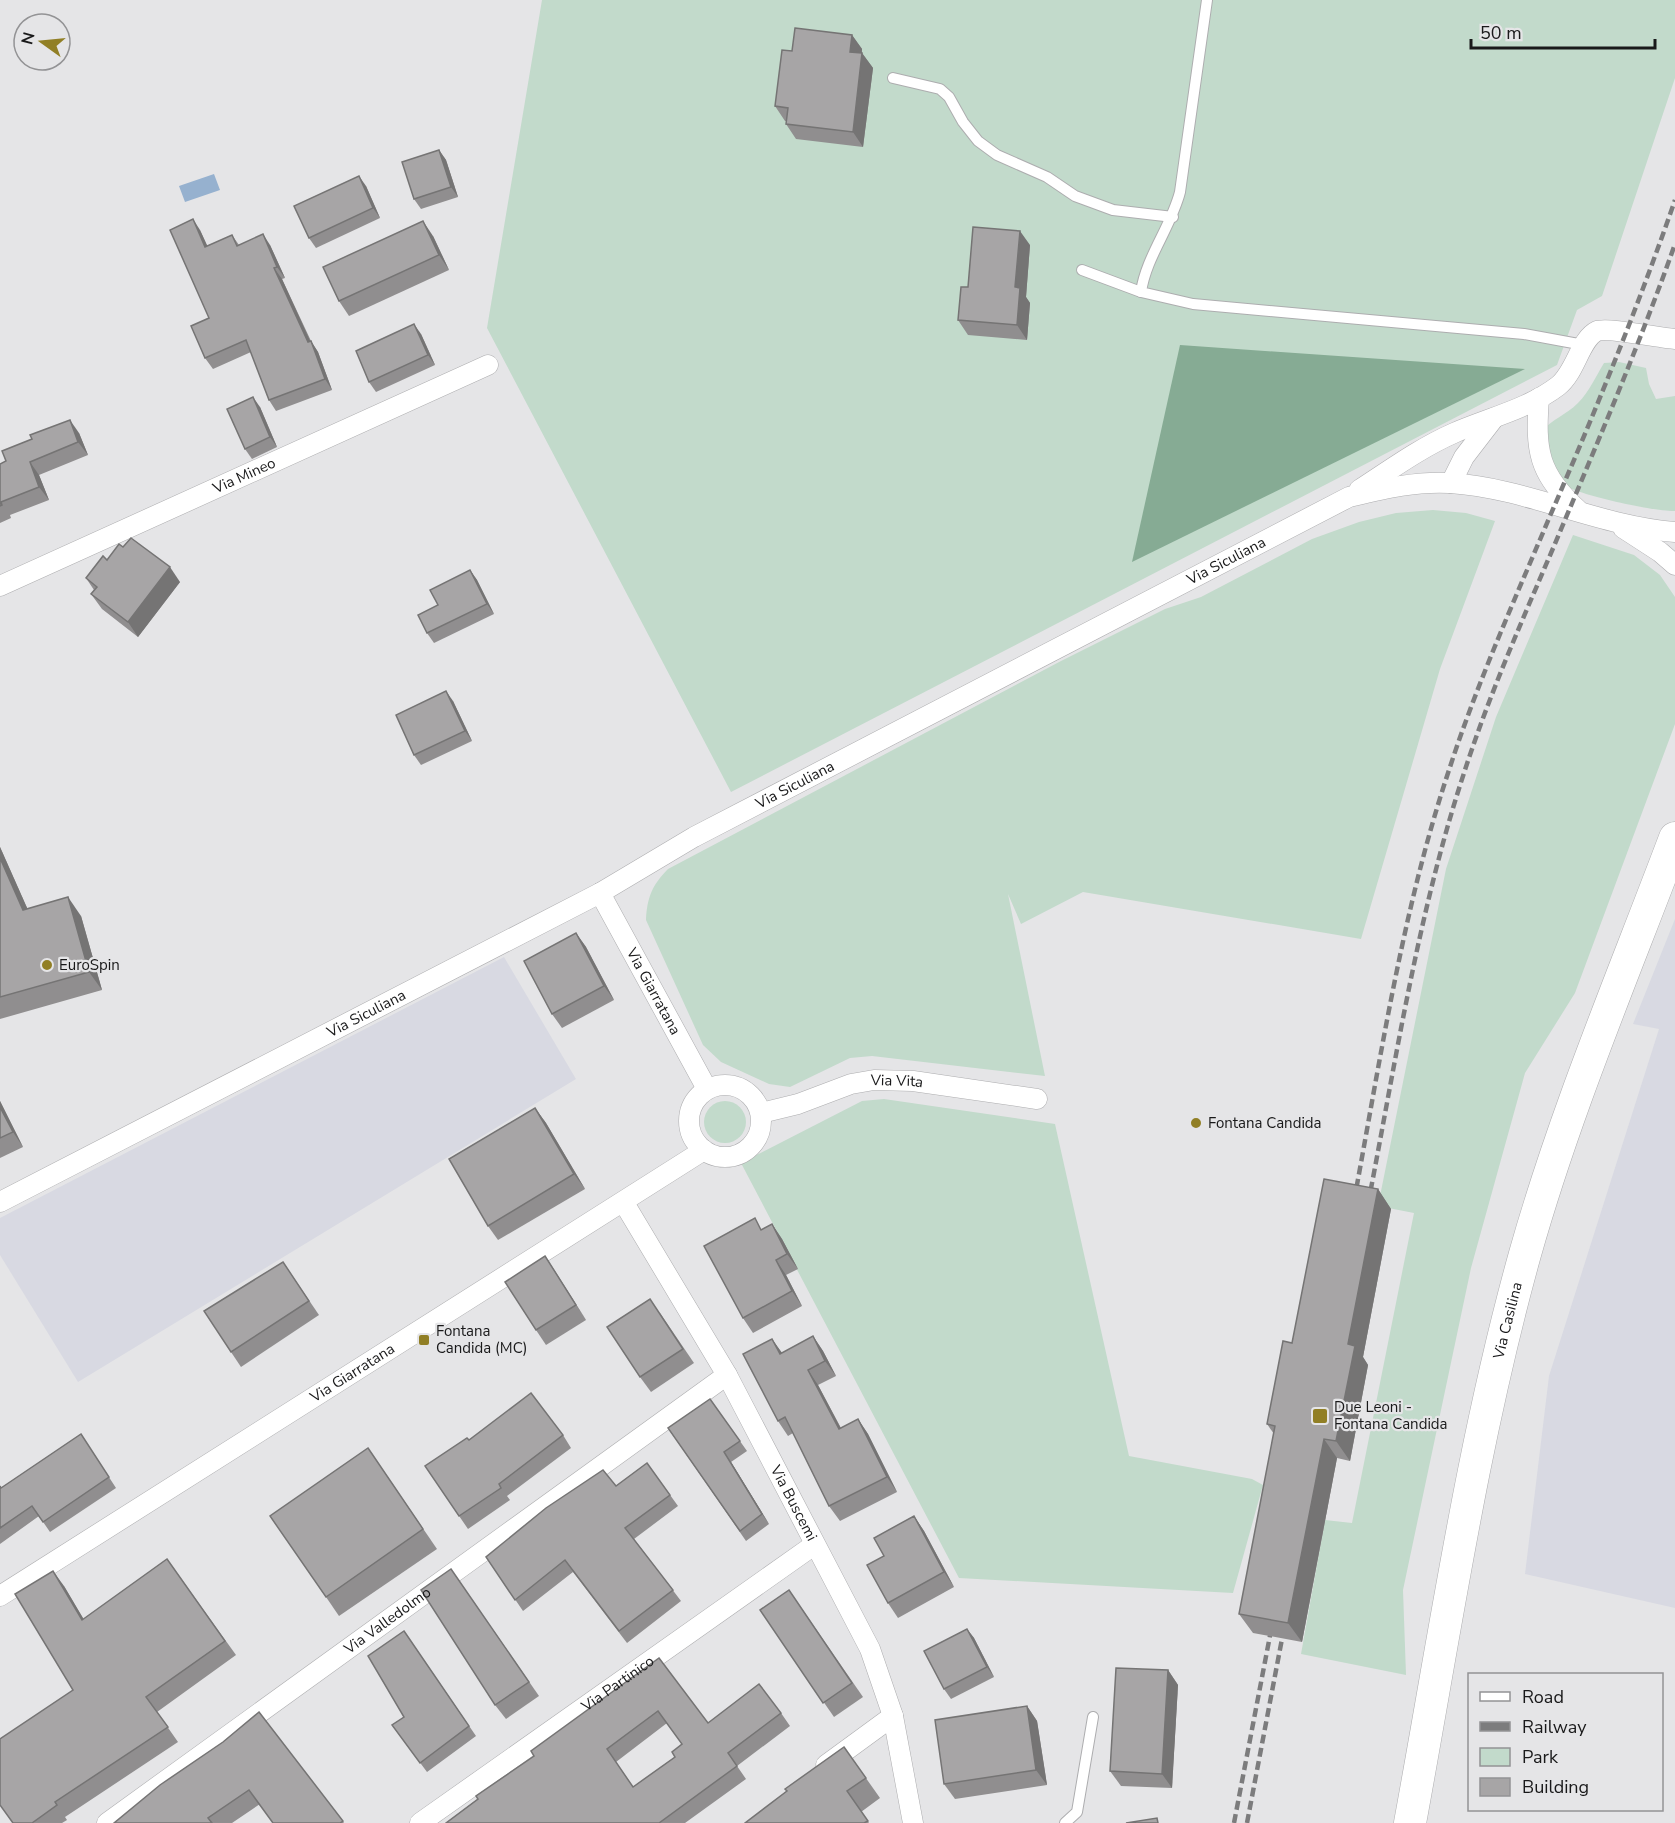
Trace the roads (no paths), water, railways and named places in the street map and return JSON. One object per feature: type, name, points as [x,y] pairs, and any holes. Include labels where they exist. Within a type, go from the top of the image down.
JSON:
[{"type":"main road","name":"Via Casilina","points":[[1410,1823],[1485,1424],[1526,1252],[1581,1085],[1675,838]]},
{"type":"street","points":[[1349,497],[1435,442],[1539,398],[1566,379],[1591,335],[1601,330],[1675,339]]},
{"type":"street","name":"Via Mineo","points":[[0,586],[488,365]]},
{"type":"street","points":[[1539,398],[1537,440],[1544,469],[1559,492],[1582,513]]},
{"type":"street","points":[[1452,483],[1464,457],[1494,418]]},
{"type":"street","name":"Via Siculiana","points":[[0,1202],[600,893],[694,837],[1349,497],[1405,485],[1452,483],[1519,495],[1616,524]]},
{"type":"street","points":[[1616,524],[1675,532]]},
{"type":"street","points":[[1616,524],[1674,563]]},
{"type":"street","name":"Via Giarratana","points":[[600,893],[707,1089]]},
{"type":"street","name":"Via Vita","points":[[761,1113],[798,1104],[851,1084],[874,1080],[913,1081],[1037,1099]]},
{"type":"street","points":[[721,1084],[749,1092],[761,1113],[757,1139],[742,1154],[722,1157],[704,1150],[691,1132],[689,1117],[693,1104],[707,1089],[721,1084]]},
{"type":"street","name":"Via Giarratana","points":[[0,1596],[624,1203],[704,1150]]},
{"type":"street","name":"Via Buscemi","points":[[624,1203],[727,1375],[870,1649],[893,1716],[913,1823]]},
{"type":"street","name":"Via Valledolmo","points":[[107,1823],[727,1375]]},
{"type":"street","name":"Via Partinico","points":[[420,1823],[814,1545]]},
{"type":"street","points":[[810,1776],[893,1716]]},
{"type":"lane","points":[[1141,292],[1143,277],[1173,217],[1182,183],[1207,0]]},
{"type":"lane","points":[[893,78],[940,89],[949,97],[963,122],[988,148],[1047,177],[1075,196],[1123,212],[1173,217]]},
{"type":"lane","points":[[1082,270],[1141,292],[1193,304],[1524,334],[1584,345]]},
{"type":"lane","points":[[1065,1823],[1077,1812],[1093,1717]]},
{"type":"water","points":[[214,174],[220,190],[185,202],[179,186]]},
{"type":"railway","points":[[1354,1201],[1394,982],[1433,820],[1497,640],[1616,359],[1675,200]]},
{"type":"railway","points":[[1368,1204],[1421,933],[1464,773],[1495,687],[1617,396],[1675,244]]},
{"type":"railway","points":[[1234,1823],[1273,1620]]},
{"type":"railway","points":[[1247,1823],[1285,1623]]},
{"type":"place","name":"EuroSpin","points":[[47,965]]},
{"type":"place","name":"Fontana Candida","points":[[1196,1123]]},
{"type":"place","name":"Fontana Candida (MC)","points":[[424,1340]]},
{"type":"place","name":"Due Leoni - Fontana Candida","points":[[1320,1416]]}]
